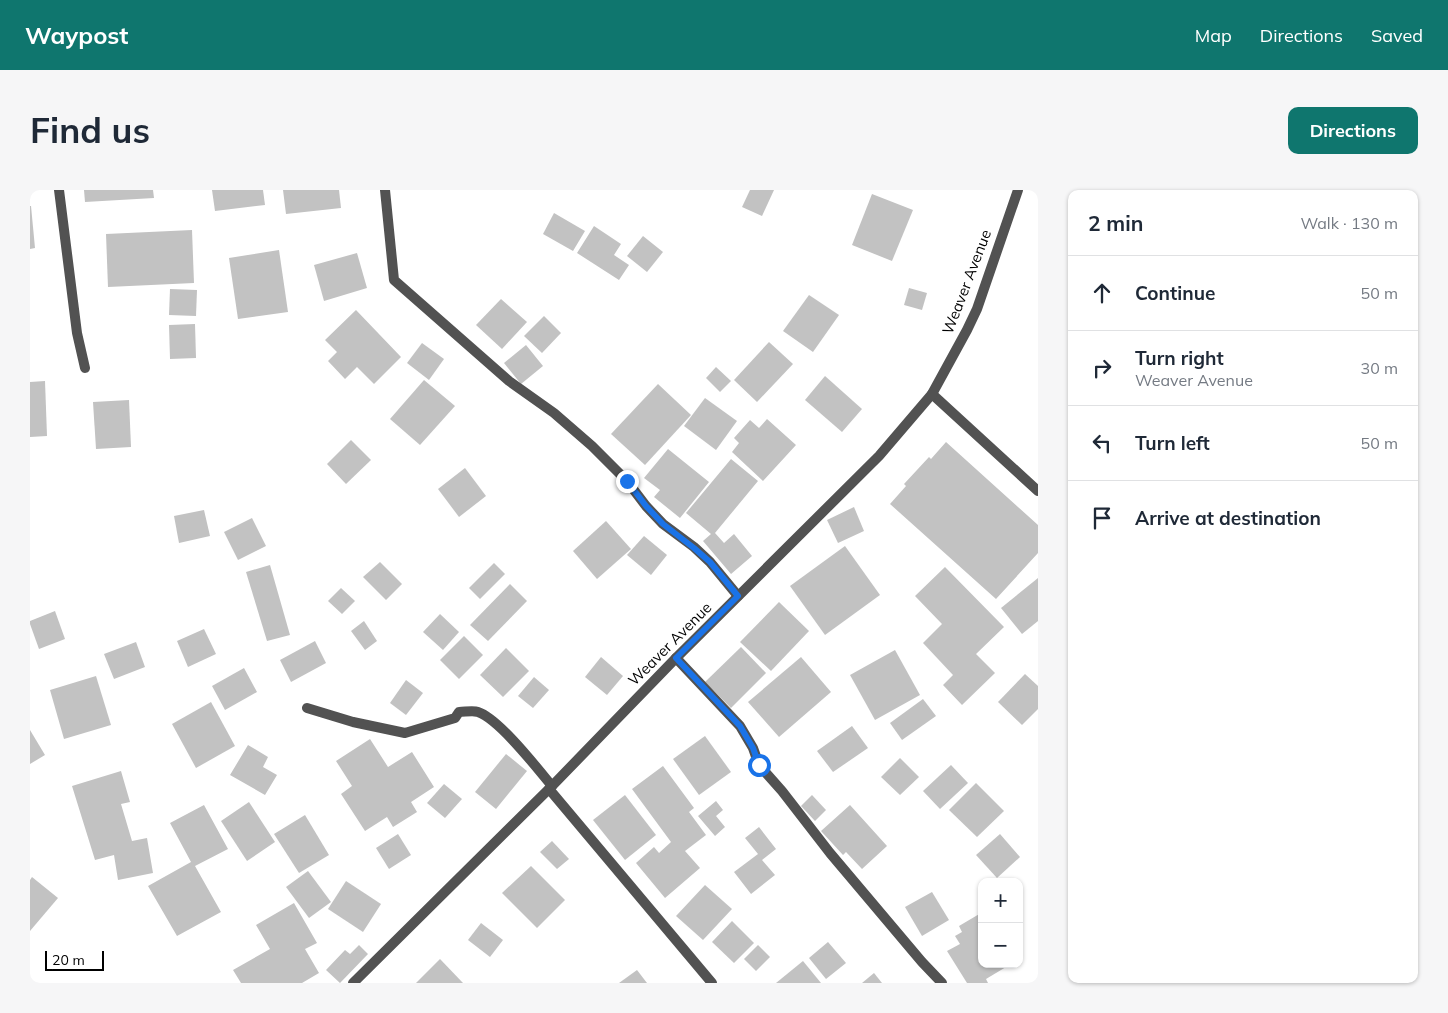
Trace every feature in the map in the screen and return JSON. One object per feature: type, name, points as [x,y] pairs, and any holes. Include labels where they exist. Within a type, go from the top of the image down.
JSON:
[{"type":"street","points":[[58,190],[77,333],[84,368]]},
{"type":"street","points":[[386,190],[394,280],[509,382],[554,413],[592,446],[627,481],[663,524],[710,562],[738,596]]},
{"type":"street","name":"Weaver Avenue","points":[[353,983],[879,456],[932,394],[968,330],[977,309],[1018,190]]},
{"type":"street","points":[[932,394],[1038,491]]},
{"type":"street","points":[[676,658],[740,726],[753,748],[759,765],[782,791],[830,853],[942,983]]},
{"type":"street","points":[[307,708],[353,722],[405,733],[455,718],[459,712],[478,712],[492,721],[513,741],[712,983]]},
{"type":"building","points":[[84,190],[153,190],[154,198],[85,202]]},
{"type":"building","points":[[212,190],[263,190],[265,205],[215,211]]},
{"type":"building","points":[[283,190],[339,190],[341,208],[286,214]]},
{"type":"building","points":[[750,190],[774,190],[762,216],[742,207]]},
{"type":"building","points":[[872,194],[913,210],[892,261],[852,245]]},
{"type":"building","points":[[30,206],[35,248],[30,249]]},
{"type":"building","points":[[554,213],[585,231],[573,251],[543,234]]},
{"type":"building","points":[[594,226],[621,244],[614,255],[629,265],[619,280],[577,253]]},
{"type":"building","points":[[192,230],[194,283],[108,287],[106,234]]},
{"type":"building","points":[[643,236],[663,252],[647,272],[627,256]]},
{"type":"building","points":[[279,250],[288,312],[238,319],[229,258]]},
{"type":"building","points":[[357,253],[367,288],[324,301],[314,265]]},
{"type":"building","points":[[909,288],[927,293],[922,310],[904,305]]},
{"type":"building","points":[[170,289],[197,290],[196,316],[169,315]]},
{"type":"building","points":[[809,295],[839,315],[813,352],[783,331]]},
{"type":"building","points":[[501,299],[527,322],[502,349],[476,325]]},
{"type":"building","points":[[356,310],[401,357],[374,384],[357,367],[345,379],[328,361],[337,352],[325,340]]},
{"type":"building","points":[[544,316],[561,333],[542,353],[524,336]]},
{"type":"building","points":[[195,324],[196,358],[170,359],[169,325]]},
{"type":"building","points":[[769,342],[793,364],[757,402],[734,380]]},
{"type":"building","points":[[422,343],[444,359],[429,380],[407,363]]},
{"type":"building","points":[[526,345],[543,366],[521,384],[504,363]]},
{"type":"building","points":[[716,367],[731,381],[720,392],[706,378]]},
{"type":"building","points":[[825,376],[862,409],[842,432],[805,400]]},
{"type":"building","points":[[424,380],[455,406],[420,445],[390,419]]},
{"type":"building","points":[[45,381],[47,436],[30,437],[30,382]]},
{"type":"building","points":[[658,384],[691,415],[645,465],[611,434]]},
{"type":"building","points":[[705,398],[737,421],[716,450],[684,426]]},
{"type":"building","points":[[129,400],[131,447],[96,449],[93,402]]},
{"type":"building","points":[[767,419],[796,445],[763,481],[732,452],[739,443],[734,438],[750,420],[759,428]]},
{"type":"building","points":[[351,440],[371,460],[346,484],[327,464]]},
{"type":"building","points":[[946,442],[1038,525],[1038,553],[996,599],[890,504],[906,486],[904,484]]},
{"type":"building","points":[[668,449],[709,482],[680,518],[654,497],[660,490],[644,478]]},
{"type":"building","points":[[731,459],[758,481],[715,533],[724,543],[734,534],[752,556],[731,574],[703,541],[711,534],[686,513]]},
{"type":"building","points":[[465,468],[486,496],[459,517],[438,489]]},
{"type":"building","points":[[854,507],[864,531],[838,543],[827,520]]},
{"type":"building","points":[[204,510],[210,536],[179,543],[174,516]]},
{"type":"building","points":[[252,518],[266,546],[238,560],[224,532]]},
{"type":"building","points":[[606,521],[631,549],[597,579],[573,551]]},
{"type":"building","points":[[644,536],[667,555],[651,575],[627,555]]},
{"type":"building","points":[[845,546],[880,595],[825,635],[790,586]]},
{"type":"building","points":[[380,562],[402,584],[386,600],[363,577]]},
{"type":"building","points":[[494,563],[505,574],[480,599],[469,588]]},
{"type":"building","points":[[270,565],[290,635],[267,641],[246,572]]},
{"type":"building","points":[[945,567],[1004,627],[976,654],[995,673],[962,705],[943,685],[953,675],[923,643],[942,624],[915,596]]},
{"type":"building","points":[[1038,578],[1038,621],[1022,634],[1001,608]]},
{"type":"building","points":[[510,584],[527,601],[488,641],[470,625]]},
{"type":"building","points":[[341,588],[355,601],[342,614],[328,601]]},
{"type":"building","points":[[779,602],[809,631],[771,671],[740,642]]},
{"type":"building","points":[[55,611],[65,639],[39,649],[30,621]]},
{"type":"building","points":[[440,614],[459,632],[443,650],[423,632]]},
{"type":"building","points":[[364,621],[377,641],[365,650],[351,631]]},
{"type":"building","points":[[204,629],[216,654],[188,667],[177,641]]},
{"type":"building","points":[[464,636],[483,655],[459,679],[440,660]]},
{"type":"building","points":[[315,641],[326,663],[291,682],[280,660]]},
{"type":"building","points":[[136,642],[145,667],[114,679],[104,654]]},
{"type":"building","points":[[741,647],[766,673],[731,708],[705,682]]},
{"type":"building","points":[[506,648],[529,671],[503,697],[480,675]]},
{"type":"building","points":[[895,650],[920,695],[875,720],[850,675]]},
{"type":"building","points":[[601,657],[623,676],[607,695],[585,677]]},
{"type":"building","points":[[801,657],[831,692],[779,737],[748,702]]},
{"type":"building","points":[[244,668],[257,692],[225,710],[212,686]]},
{"type":"building","points":[[1025,674],[1038,686],[1038,709],[1022,725],[998,702]]},
{"type":"building","points":[[96,676],[111,725],[64,739],[50,690]]},
{"type":"building","points":[[534,677],[549,690],[533,708],[518,696]]},
{"type":"building","points":[[406,680],[423,693],[406,715],[390,703]]},
{"type":"building","points":[[923,699],[936,716],[902,740],[890,723]]},
{"type":"building","points":[[211,702],[235,746],[196,768],[172,724]]},
{"type":"building","points":[[852,726],[868,748],[833,772],[817,751]]},
{"type":"building","points":[[30,730],[45,755],[30,764]]},
{"type":"building","points":[[705,736],[731,772],[699,795],[673,759]]},
{"type":"building","points":[[370,739],[388,767],[412,752],[434,787],[411,802],[417,812],[393,827],[387,817],[365,831],[341,794],[352,786],[336,761]]},
{"type":"building","points":[[248,745],[268,757],[263,767],[277,775],[265,795],[230,775]]},
{"type":"building","points":[[506,754],[527,771],[496,809],[475,792]]},
{"type":"building","points":[[900,758],[919,777],[900,795],[881,777]]},
{"type":"building","points":[[951,765],[968,783],[940,809],[923,791]]},
{"type":"building","points":[[663,766],[694,808],[689,812],[706,835],[685,851],[700,868],[665,898],[636,863],[654,847],[659,853],[671,842],[632,789]]},
{"type":"building","points":[[121,771],[130,802],[121,804],[132,841],[147,838],[153,873],[118,880],[114,855],[95,860],[72,786]]},
{"type":"building","points":[[976,783],[1004,811],[977,837],[949,810]]},
{"type":"building","points":[[444,784],[462,799],[445,818],[427,803]]},
{"type":"building","points":[[625,795],[656,835],[625,860],[593,820]]},
{"type":"building","points":[[812,795],[826,810],[815,821],[801,806]]},
{"type":"building","points":[[716,801],[723,810],[716,816],[725,827],[715,836],[698,816]]},
{"type":"building","points":[[249,802],[275,842],[247,861],[221,821]]},
{"type":"building","points":[[204,805],[228,849],[195,866],[221,912],[177,936],[148,886],[191,862],[170,823]]},
{"type":"building","points":[[850,805],[887,846],[862,869],[846,852],[843,855],[821,831]]},
{"type":"building","points":[[305,815],[329,855],[299,873],[274,834]]},
{"type":"building","points":[[759,827],[776,849],[762,860],[775,875],[751,894],[734,872],[758,854],[745,838]]},
{"type":"building","points":[[398,834],[411,855],[389,869],[376,848]]},
{"type":"building","points":[[1000,834],[1020,857],[997,878],[976,855]]},
{"type":"building","points":[[552,841],[569,859],[557,869],[540,852]]},
{"type":"building","points":[[531,866],[565,900],[537,928],[502,893]]},
{"type":"building","points":[[308,871],[331,902],[309,918],[286,887]]},
{"type":"building","points":[[32,877],[58,898],[30,931],[30,880]]},
{"type":"building","points":[[346,881],[381,904],[363,932],[328,909]]},
{"type":"building","points":[[705,885],[732,909],[703,940],[676,916]]},
{"type":"building","points":[[932,892],[949,920],[922,936],[905,907]]},
{"type":"building","points":[[294,903],[317,943],[305,949],[319,973],[302,983],[241,983],[233,970],[270,949],[256,925]]},
{"type":"building","points":[[978,915],[978,968],[1004,968],[986,979],[988,983],[967,983],[947,951],[960,944],[955,936],[962,932],[959,926]]},
{"type":"building","points":[[732,921],[754,943],[734,963],[712,942]]},
{"type":"building","points":[[481,923],[503,940],[490,957],[468,940]]},
{"type":"building","points":[[828,942],[846,963],[826,979],[809,958]]},
{"type":"building","points":[[359,945],[368,954],[340,983],[326,970],[345,950],[350,954]]},
{"type":"building","points":[[758,945],[770,957],[756,971],[744,959]]},
{"type":"building","points":[[440,959],[463,983],[416,983]]},
{"type":"building","points":[[803,961],[821,983],[776,983]]},
{"type":"building","points":[[637,970],[647,983],[619,983]]},
{"type":"building","points":[[874,973],[882,983],[862,983]]},
{"type":"route","points":[[627,481],[663,524],[710,562],[738,596],[676,658],[740,726],[753,748],[759,765]]}]
